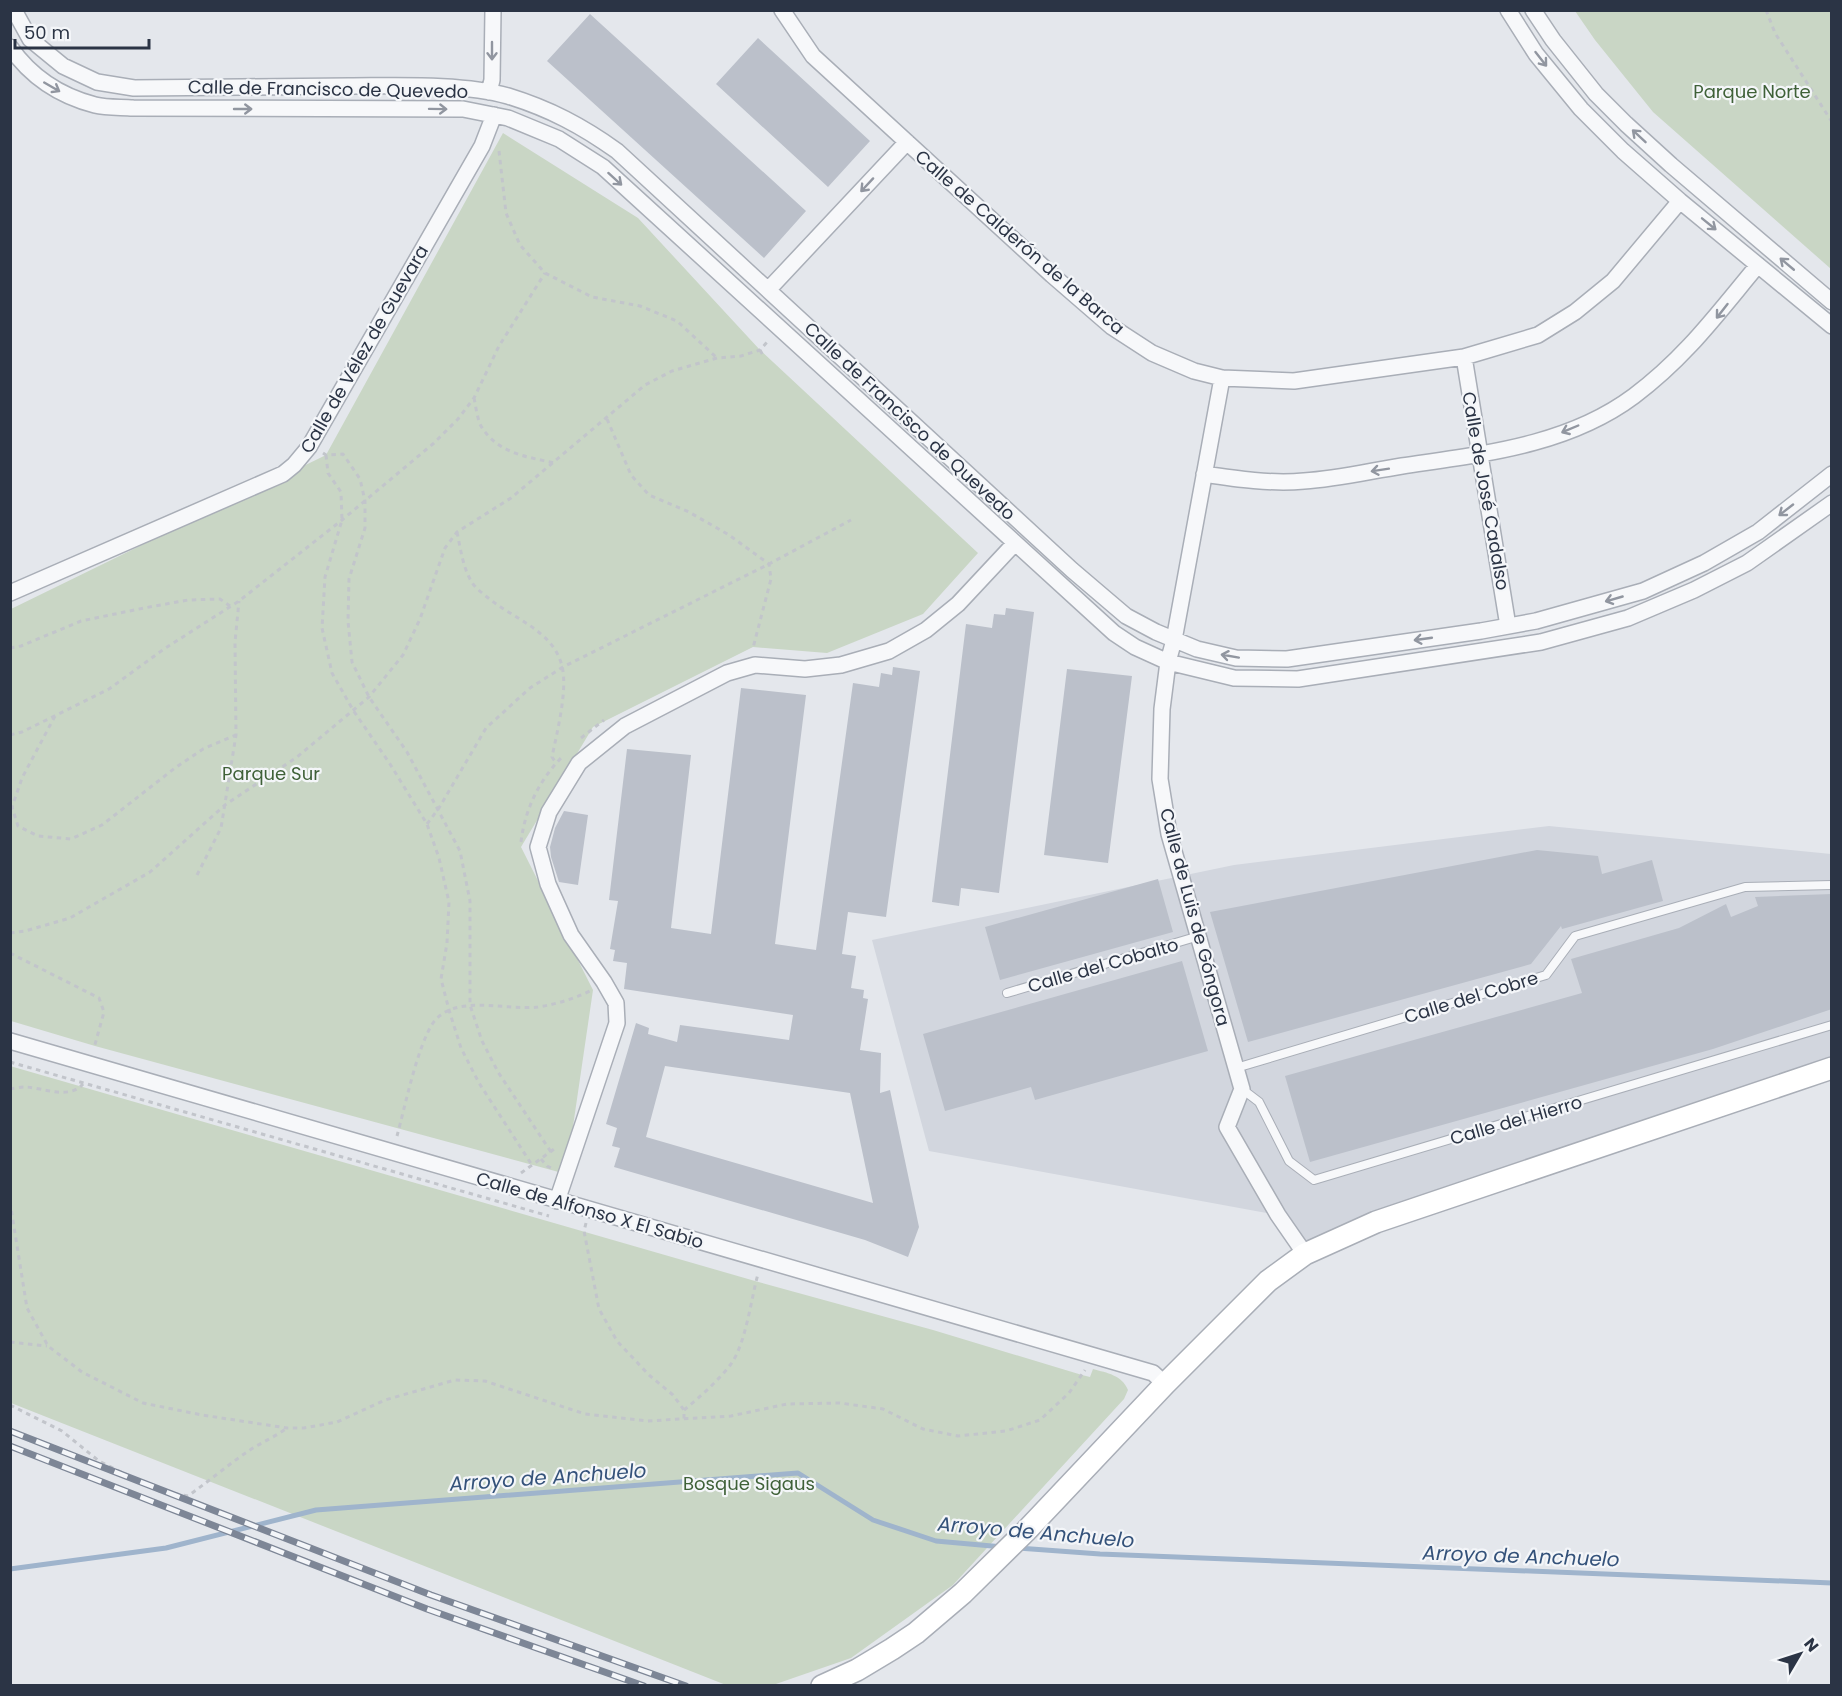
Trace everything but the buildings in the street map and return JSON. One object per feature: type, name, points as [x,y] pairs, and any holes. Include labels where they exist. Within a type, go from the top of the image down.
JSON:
[{"type":"street","name":"Calle de Francisco de Quevedo","points":[[14,10],[30,39],[63,66],[97,82],[134,88],[395,86],[489,92],[546,110],[587,129],[617,152],[1072,570],[1126,616],[1156,633],[1197,649],[1236,658],[1287,659],[1536,621],[1643,591],[1704,563],[1758,532],[1832,474]]},
{"type":"street","points":[[489,92],[492,80],[493,10]]},
{"type":"street","name":"Calle de Calderón de la Barca","points":[[782,10],[813,56],[1112,327],[1152,353],[1194,371],[1222,378],[1294,381],[1464,357],[1538,335],[1575,312],[1613,281],[1680,201]]},
{"type":"street","points":[[1508,10],[1536,54],[1581,109],[1623,151],[1832,326]]},
{"type":"street","points":[[1533,10],[1553,40],[1596,94],[1671,165],[1832,302]]},
{"type":"street","name":"Calle de Francisco de Quevedo","points":[[10,47],[22,63],[51,88],[96,105],[133,108],[451,109],[508,118],[559,139],[603,167],[1114,633],[1135,647],[1168,662],[1234,678],[1298,679],[1541,642],[1628,618],[1694,590],[1747,564],[1832,503]]},
{"type":"street","name":"Calle de Vélez de Guevara","points":[[10,593],[283,474],[294,465],[309,447],[482,146],[492,126],[494,115]]},
{"type":"street","points":[[768,290],[907,142]]},
{"type":"street","points":[[1204,474],[1303,482],[1480,455],[1545,440],[1602,416],[1633,397],[1677,362],[1710,326],[1758,265]]},
{"type":"street","name":"Calle de José Cadalso","points":[[1464,357],[1509,626]]},
{"type":"street","name":"Calle de Luis de Góngora","points":[[1222,378],[1168,662],[1162,709],[1160,779],[1169,834],[1242,1089]]},
{"type":"street","points":[[557,1201],[617,1023],[616,1003],[571,935],[548,884],[538,847],[549,812],[579,763],[625,726],[727,674],[755,665],[805,669],[841,665],[889,651],[926,630],[958,604],[1015,543]]},
{"type":"street","name":"Calle de Alfonso X El Sabio","points":[[10,1041],[1154,1373],[1165,1384]]},
{"type":"street","points":[[822,1686],[857,1670],[916,1633],[940,1614],[1026,1531],[1165,1384],[1268,1281],[1305,1254],[1376,1222],[1832,1068]]},
{"type":"street","points":[[1242,1089],[1227,1127],[1278,1215],[1305,1254]]},
{"type":"lane","name":"Calle del Cobre","points":[[1236,1068],[1546,975],[1575,936],[1745,887],[1832,885]]},
{"type":"lane","name":"Calle del Cobalto","points":[[1007,993],[1199,936]]},
{"type":"lane","name":"Calle del Hierro","points":[[1242,1089],[1259,1102],[1289,1161],[1314,1180],[1832,1025]]},
{"type":"path","points":[[1766,10],[1775,33],[1832,122]]},
{"type":"path","points":[[482,146],[499,151],[506,213],[520,245],[545,273],[592,297],[640,306],[677,321],[717,358]]},
{"type":"path","points":[[10,735],[22,732],[109,689],[239,601],[342,520],[434,443],[458,419],[474,398],[499,346],[545,273]]},
{"type":"path","points":[[10,933],[70,918],[150,872],[225,805],[297,757],[369,697],[403,655],[420,619],[445,548],[457,532],[511,498],[645,385],[672,371],[717,358],[741,356],[760,350],[764,357]]},
{"type":"path","points":[[474,398],[480,424],[493,443],[516,454],[555,463]]},
{"type":"path","points":[[607,419],[631,475],[649,495],[729,535],[769,564],[771,579],[753,647],[755,665]]},
{"type":"path","points":[[309,447],[326,455],[343,454],[360,479],[365,501],[365,528],[349,579],[348,621],[352,662],[369,697],[407,752],[460,851],[470,902],[470,1005],[482,1041],[498,1072],[551,1152]]},
{"type":"path","points":[[326,455],[328,473],[340,492],[342,520],[325,577],[322,628],[332,673],[353,710],[427,824],[439,858],[449,902],[447,943],[441,979],[449,1010],[461,1048],[479,1083],[532,1165]]},
{"type":"path","points":[[427,824],[439,808],[486,728],[530,688],[562,668],[769,564],[850,520]]},
{"type":"path","points":[[457,532],[464,566],[475,587],[500,608],[539,631],[554,646],[562,668],[563,697],[552,757],[556,763]]},
{"type":"path","points":[[10,648],[21,646],[81,621],[144,608],[188,600],[220,599],[230,606]]},
{"type":"path","points":[[197,874],[221,828],[236,735],[235,642],[239,601]]},
{"type":"path","points":[[56,715],[22,778],[12,807],[18,826],[38,836],[71,839],[102,825],[203,749],[236,735]]},
{"type":"path","points":[[577,742],[593,727],[609,717]]},
{"type":"path","points":[[520,847],[523,825],[534,794],[563,756]]},
{"type":"path","points":[[10,953],[99,998],[104,1012],[94,1048]]},
{"type":"path","points":[[397,1136],[421,1051],[434,1022],[449,1010],[470,1005],[535,1007],[568,1001],[593,990],[596,996]]},
{"type":"path","points":[[10,1062],[551,1217]]},
{"type":"path","points":[[10,1089],[25,1087],[60,1092],[75,1090],[83,1084]]},
{"type":"path","points":[[520,1174],[558,1146]]},
{"type":"path","points":[[10,1202],[27,1308],[48,1346],[82,1372],[143,1403],[287,1428],[304,1428],[337,1422],[385,1401],[454,1380],[485,1381],[585,1414],[647,1421],[730,1416],[787,1404],[840,1403],[883,1409],[923,1430],[958,1436],[1006,1431],[1040,1420],[1069,1393],[1084,1372],[1091,1355]]},
{"type":"path","points":[[589,1210],[584,1231],[599,1309],[617,1341],[649,1375],[673,1395],[684,1410],[684,1420]]},
{"type":"path","points":[[684,1410],[732,1363],[744,1333],[761,1259]]},
{"type":"path","points":[[10,1342],[48,1346]]},
{"type":"path","points":[[10,1405],[62,1431],[99,1461],[159,1491],[188,1496],[253,1448],[274,1438],[287,1428]]},
{"type":"shaded area","points":[[1549,826],[1831,854],[1831,1068],[1305,1254],[1278,1215],[929,1151],[872,940],[1234,865]]},
{"type":"green space","name":"Parque Norte","points":[[1575,11],[1831,11],[1831,269],[1653,112],[1595,40]]},
{"type":"green space","name":"Parque Sur","points":[[503,133],[638,218],[760,350],[978,553],[923,614],[827,653],[753,647],[593,727],[521,847],[593,990],[566,1174],[11,1021],[11,609],[326,455]]},
{"type":"green space","name":"Bosque Sigaus","points":[[10,1066],[755,1281],[933,1330],[1082,1375],[1090,1377],[1093,1369],[1104,1372],[1122,1381],[1128,1390],[1124,1399],[953,1585],[851,1658],[773,1685],[726,1685],[11,1403]]},
{"type":"waterway","name":"Arroyo de Anchuelo","points":[[10,1569],[166,1548],[316,1510],[798,1473],[873,1520],[936,1541],[1003,1547]]},
{"type":"waterway","name":"Arroyo de Anchuelo","points":[[1018,1548],[1100,1554],[1832,1583]]},
{"type":"railway","points":[[10,1431],[431,1595],[686,1686]]},
{"type":"railway","points":[[10,1446],[427,1609],[644,1686]]}]
